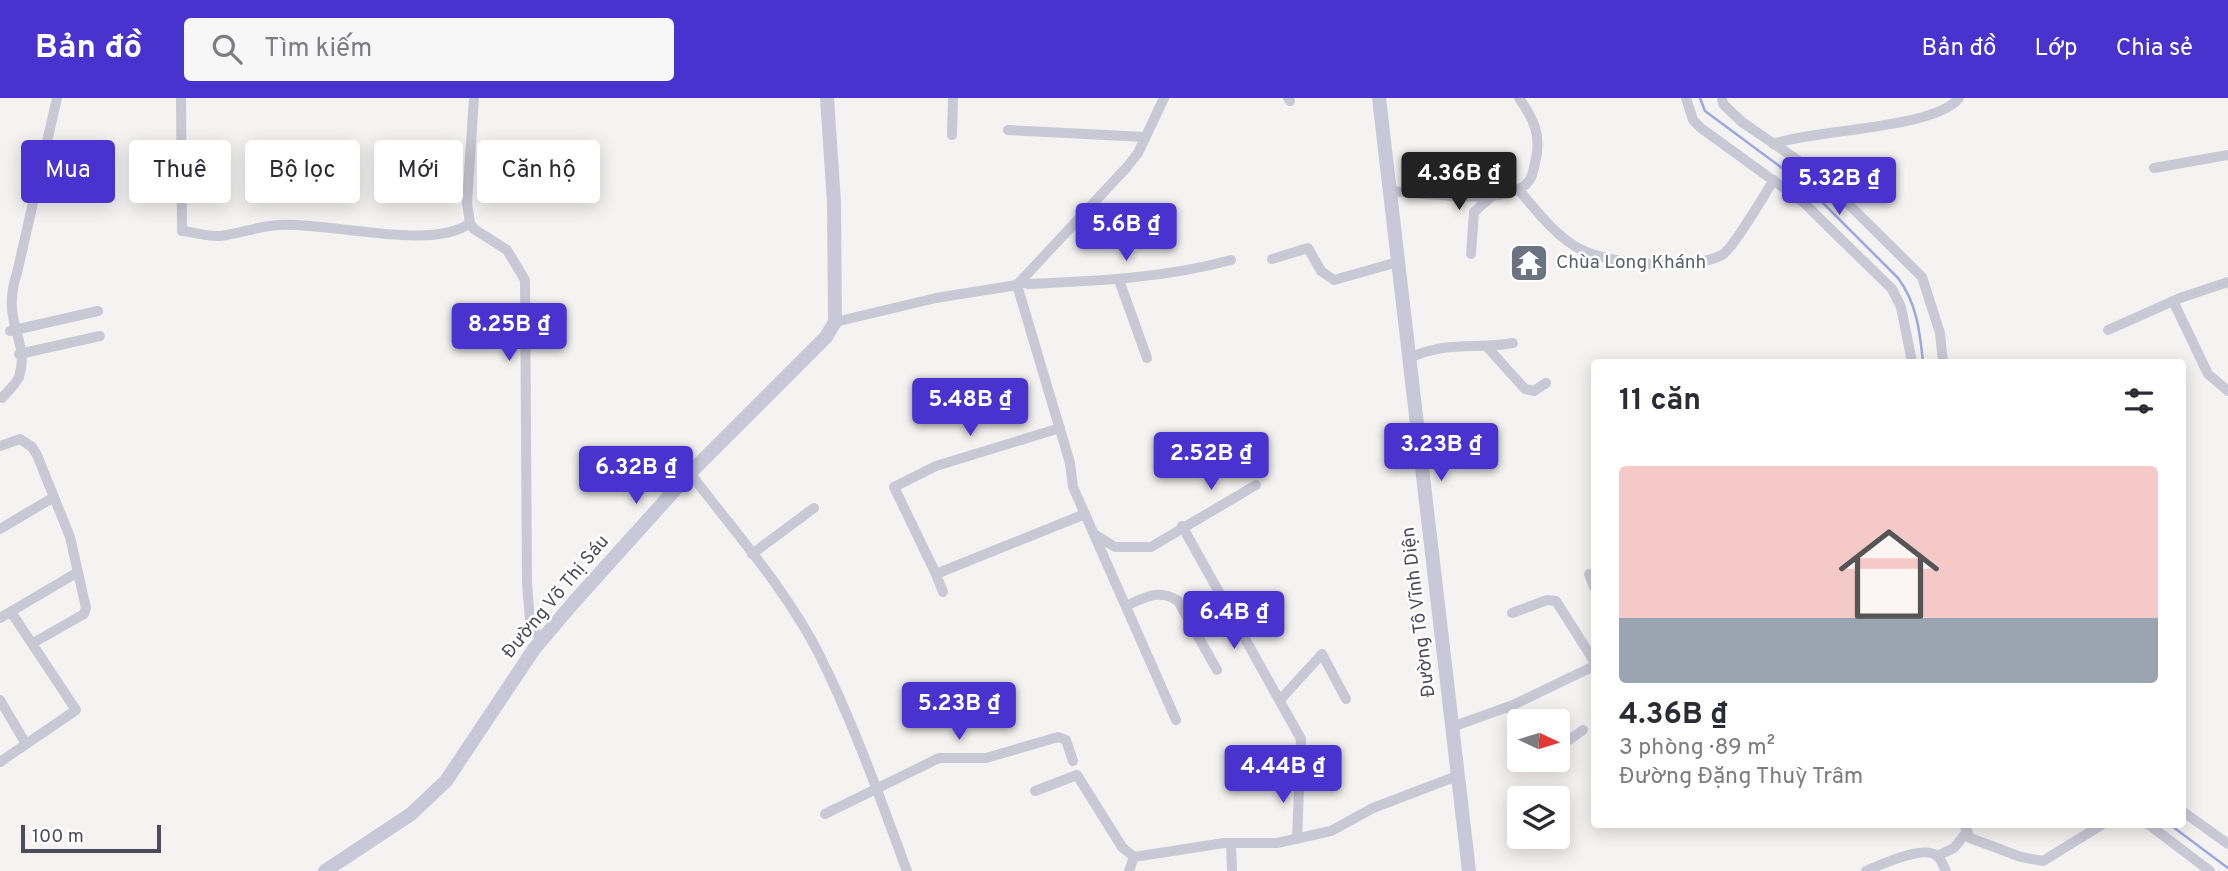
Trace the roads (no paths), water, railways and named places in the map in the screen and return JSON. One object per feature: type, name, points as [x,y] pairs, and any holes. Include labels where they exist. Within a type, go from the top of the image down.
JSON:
[{"type":"street","points":[[2,398],[19,378],[19,354],[6,321],[6,292],[17,273],[57,98]]},
{"type":"street","points":[[181,98],[182,231],[219,236],[280,224],[362,229],[388,236],[459,231],[470,223]]},
{"type":"street","points":[[474,98],[467,203],[470,223],[474,229],[507,250],[525,280],[527,582],[530,622],[541,641]]},
{"type":"street","points":[[827,98],[834,202],[835,322],[936,298],[1018,284],[1119,280],[1231,260]]},
{"type":"street","points":[[952,135],[953,98]]},
{"type":"street","points":[[1018,284],[1127,167],[1164,98]]},
{"type":"street","name":"Đường Tô Vĩnh Diện","points":[[1379,98],[1469,871]]},
{"type":"street","points":[[1391,191],[1492,196],[1518,189],[1532,178],[1538,133],[1535,122],[1519,98]]},
{"type":"street","points":[[1686,98],[1693,120],[1701,128],[1803,202],[1892,289],[1901,307],[1911,359]]},
{"type":"street","points":[[1722,98],[1723,104],[1742,122],[1818,174],[1922,277],[1940,333],[1943,359]]},
{"type":"street","points":[[1773,144],[1832,131],[1880,128],[1948,108],[1959,98]]},
{"type":"street","points":[[1008,130],[1145,137]]},
{"type":"street","points":[[2154,169],[2228,155]]},
{"type":"street","points":[[1518,189],[1560,234],[1580,250],[1657,266],[1689,265],[1726,253],[1774,180]]},
{"type":"street","points":[[1471,254],[1474,212],[1492,196]]},
{"type":"street","points":[[1272,259],[1308,248],[1321,271],[1334,280],[1398,262]]},
{"type":"street","points":[[1119,280],[1147,359]]},
{"type":"street","points":[[2108,330],[2173,301],[2228,282]]},
{"type":"street","points":[[1018,284],[1060,428],[1073,487],[1176,720]]},
{"type":"street","points":[[2173,301],[2208,374],[2228,391]]},
{"type":"street","points":[[10,331],[98,311]]},
{"type":"street","name":"Đường Võ Thị Sáu","points":[[326,871],[411,814],[446,781],[541,641],[690,473],[826,337],[835,322]]},
{"type":"street","points":[[19,354],[100,336]]},
{"type":"street","points":[[1409,358],[1447,345],[1488,348],[1513,343]]},
{"type":"street","points":[[1488,348],[1525,389],[1534,391],[1546,383]]},
{"type":"street","points":[[943,592],[894,487],[936,466],[1060,428]]},
{"type":"street","points":[[0,446],[14,439],[32,447],[70,537],[86,608],[84,614],[33,643]]},
{"type":"street","points":[[690,473],[752,554],[819,653],[877,788],[907,871]]},
{"type":"street","points":[[1094,534],[1115,547],[1151,547],[1182,526],[1256,485]]},
{"type":"street","points":[[0,529],[54,497]]},
{"type":"street","points":[[752,554],[814,508]]},
{"type":"street","points":[[936,575],[1085,514]]},
{"type":"street","points":[[1182,526],[1303,746],[1297,839]]},
{"type":"street","points":[[0,618],[78,572]]},
{"type":"street","points":[[1126,606],[1153,594],[1168,594],[1178,601],[1217,670]]},
{"type":"street","points":[[1512,613],[1547,600],[1556,601],[1591,658]]},
{"type":"street","points":[[0,762],[76,710],[11,612]]},
{"type":"street","points":[[1280,700],[1322,654],[1346,699]]},
{"type":"street","points":[[1452,727],[1508,707],[1591,665]]},
{"type":"street","points":[[0,700],[26,744]]},
{"type":"street","points":[[1570,739],[1583,730]]},
{"type":"street","points":[[825,814],[939,758],[986,758],[1054,737],[1066,740],[1073,761]]},
{"type":"street","points":[[1035,791],[1077,775],[1122,847],[1134,857],[1231,843],[1277,843],[1331,831],[1373,808],[1457,776]]},
{"type":"street","points":[[2186,814],[2228,844]]},
{"type":"street","points":[[1965,829],[1970,838],[2021,857],[2043,861],[2097,828]]},
{"type":"street","points":[[2153,828],[2210,871]]},
{"type":"street","points":[[1937,856],[1954,848],[1965,829]]},
{"type":"street","points":[[1231,843],[1232,871]]},
{"type":"street","points":[[1866,871],[1917,852],[1928,851],[1937,856],[1946,871]]},
{"type":"street","points":[[1129,871],[1134,857]]},
{"type":"waterway","points":[[1700,98],[1705,111],[1805,185],[1898,278],[1910,298],[1919,329],[1923,359]]},
{"type":"waterway","points":[[2174,828],[2228,868]]},
{"type":"place","name":"Chùa Long Khánh","points":[[1529,263]]}]
